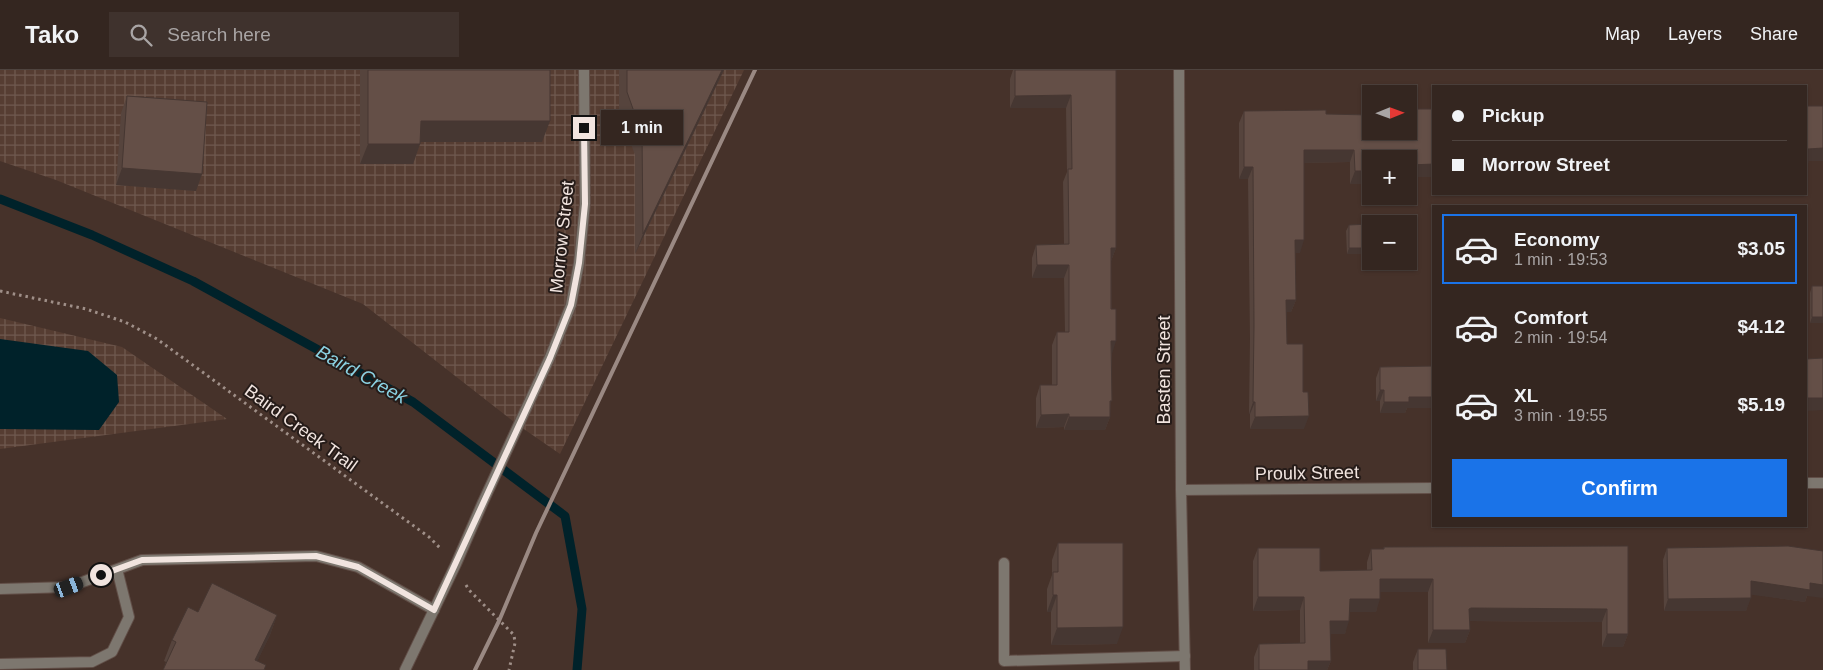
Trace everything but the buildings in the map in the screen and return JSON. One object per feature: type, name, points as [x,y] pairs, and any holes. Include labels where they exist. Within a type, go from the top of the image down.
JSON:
[{"type":"street","name":"Morrow Street","points":[[456,564],[550,358],[571,305],[576,280],[585,204],[584,70]]},
{"type":"street","name":"Basten Street","points":[[1178,70],[1185,670]]},
{"type":"street","points":[[1807,483],[1823,483]]},
{"type":"street","name":"Proulx Street","points":[[1182,490],[1432,488]]},
{"type":"street","points":[[0,589],[69,587],[142,560],[316,556],[358,567],[434,610]]},
{"type":"street","points":[[1004,562],[1004,665],[1185,656]]},
{"type":"street","points":[[405,670],[456,564]]},
{"type":"street","points":[[0,664],[92,662],[112,652],[129,617],[117,569]]},
{"type":"path","name":"Baird Creek Trail","points":[[0,291],[86,309],[125,322],[157,339],[429,537],[456,564],[469,590],[514,635],[514,649],[509,670]]},
{"type":"shaded area","points":[[0,70],[744,70],[560,454],[518,425],[363,304],[56,180],[0,161]]},
{"type":"shaded area","points":[[0,318],[122,347],[227,419],[0,449]]},
{"type":"water","points":[[0,339],[88,351],[117,375],[119,402],[99,430],[0,429]]},
{"type":"waterway","name":"Baird Creek","points":[[0,199],[92,235],[193,281],[413,402],[565,516],[582,609],[577,670]]},
{"type":"railway","points":[[475,670],[499,621],[536,533],[755,70]]},
{"type":"route","points":[[101,575],[142,560],[316,556],[358,567],[434,610],[550,358],[571,305],[579,263],[585,204],[584,128]]}]
